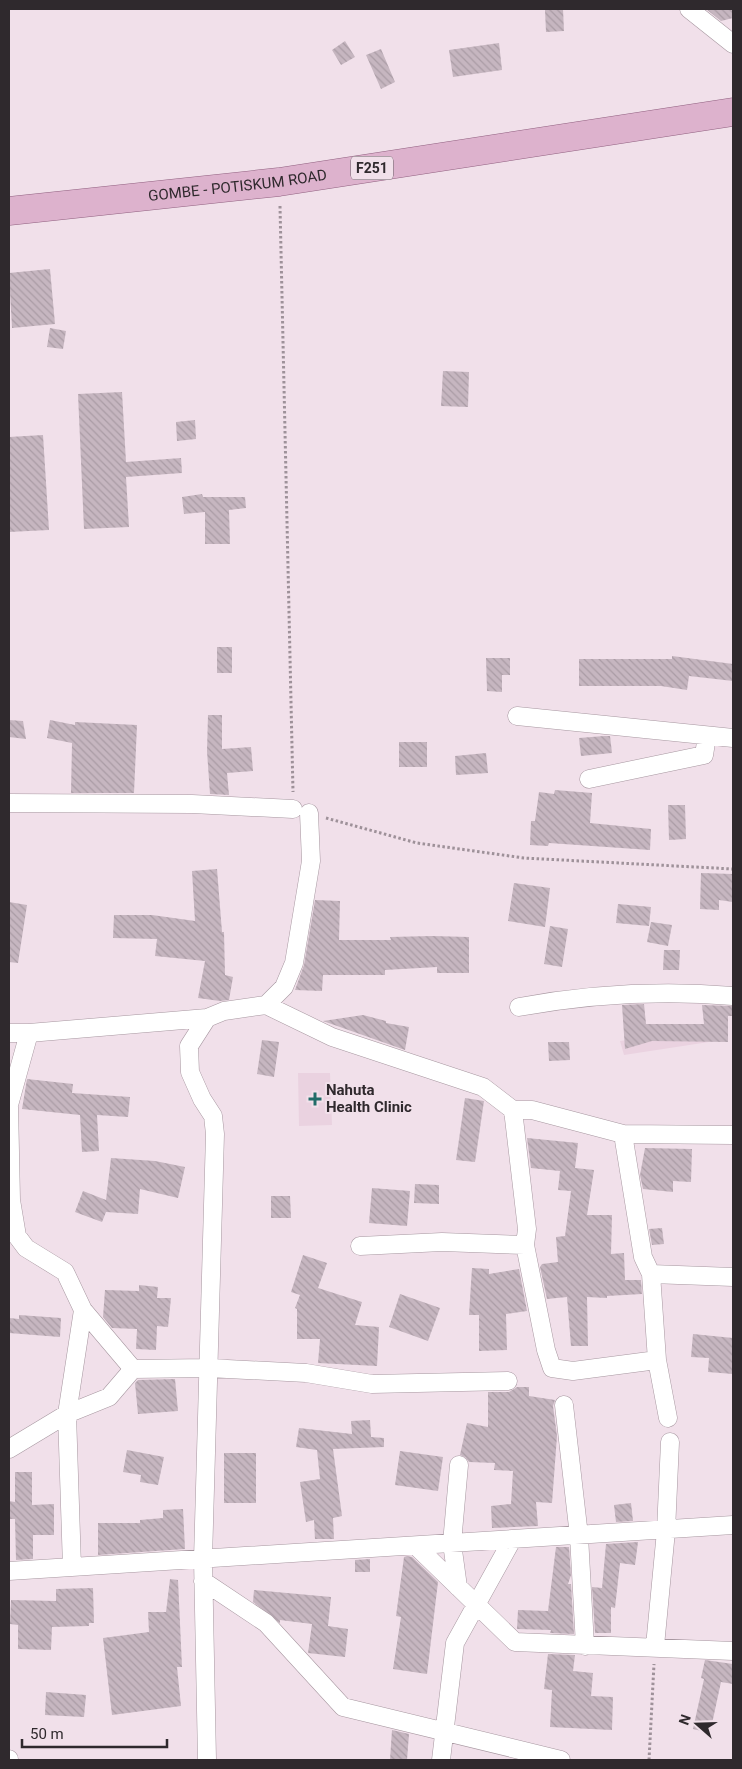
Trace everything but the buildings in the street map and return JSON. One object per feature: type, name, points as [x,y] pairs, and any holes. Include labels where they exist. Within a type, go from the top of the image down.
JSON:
[{"type":"main road","name":"GOMBE - POTISKUM ROAD","points":[[9,211],[279,182],[733,112]]},
{"type":"street","points":[[689,9],[733,44]]},
{"type":"street","points":[[517,716],[733,738]]},
{"type":"street","points":[[589,779],[704,755],[707,736]]},
{"type":"street","points":[[9,803],[192,804],[301,811],[311,861],[294,963],[284,986],[266,1005]]},
{"type":"street","points":[[519,1008],[574,997],[681,992],[733,996]]},
{"type":"street","points":[[9,1033],[207,1018],[224,1011],[266,1005],[332,1037],[483,1087],[513,1110],[532,1110],[623,1134],[733,1135]]},
{"type":"street","points":[[207,1018],[190,1046],[190,1072],[202,1099],[213,1116],[215,1134],[202,1559],[207,1760]]},
{"type":"street","points":[[28,1033],[9,1106],[10,1200],[17,1236],[26,1248],[65,1272],[83,1310],[134,1369]]},
{"type":"street","points":[[513,1110],[527,1229],[525,1245],[552,1368],[573,1370],[658,1360]]},
{"type":"street","points":[[623,1134],[643,1257],[651,1274],[658,1360],[668,1418]]},
{"type":"street","points":[[360,1246],[442,1242],[525,1245]]},
{"type":"street","points":[[651,1274],[733,1277]]},
{"type":"street","points":[[72,1567],[67,1414],[83,1310]]},
{"type":"street","points":[[9,1449],[67,1414],[109,1397],[134,1369],[208,1368],[306,1373],[372,1384],[508,1381]]},
{"type":"street","points":[[564,1405],[579,1536],[586,1646]]},
{"type":"street","points":[[655,1646],[666,1531],[670,1442]]},
{"type":"street","points":[[458,1587],[452,1543],[460,1464]]},
{"type":"street","points":[[9,1571],[666,1531],[733,1525]]},
{"type":"street","points":[[441,1760],[455,1643],[512,1540]]},
{"type":"street","points":[[416,1546],[515,1642],[586,1646],[655,1646],[733,1651]]},
{"type":"street","points":[[203,1580],[266,1623],[342,1707],[443,1733],[561,1760]]},
{"type":"street","points":[[491,1744],[506,1760]]},
{"type":"path","points":[[279,182],[301,811],[418,844],[514,857],[733,869]]},
{"type":"path","points":[[649,1760],[655,1646]]},
{"type":"shaded area","points":[[722,1027],[722,1040],[624,1055],[620,1041]]},
{"type":"shaded area","name":"Nahuta Health Clinic","points":[[298,1073],[330,1073],[332,1125],[299,1126]]},
{"type":"place","name":"Nahuta Health Clinic","points":[[315,1099]]}]
